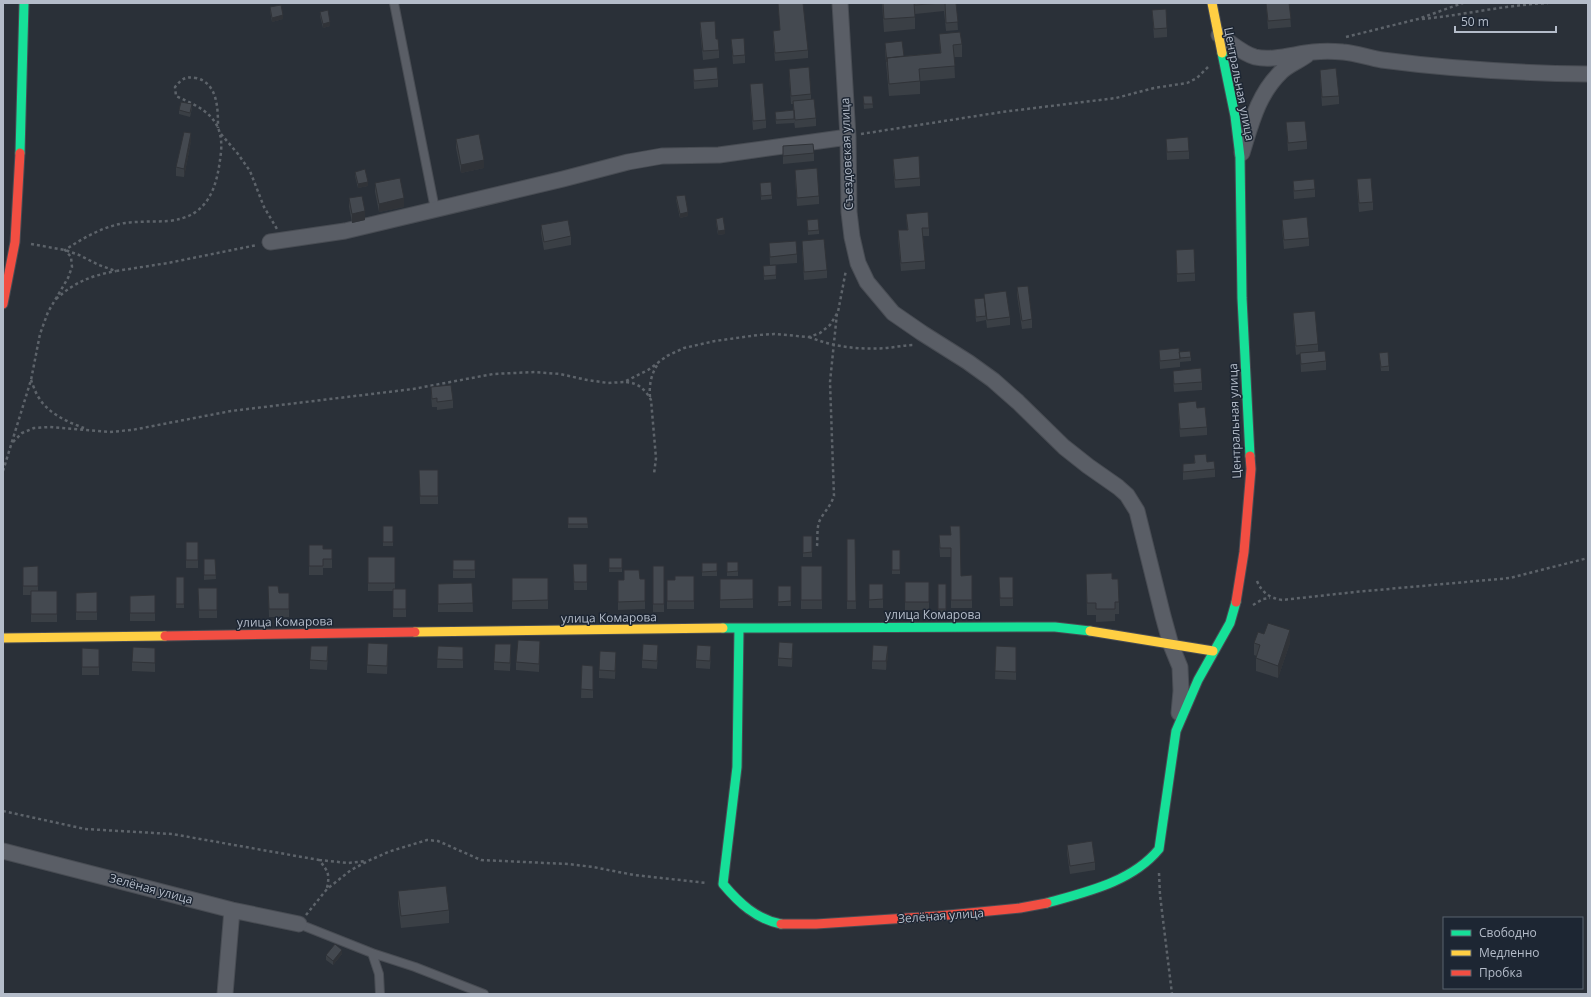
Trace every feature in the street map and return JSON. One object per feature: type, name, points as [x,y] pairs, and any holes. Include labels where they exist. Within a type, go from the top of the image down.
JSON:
[{"type":"street","points":[[3,304],[15,242],[20,174],[24,3]]},
{"type":"street","name":"Съездовская улица","points":[[840,3],[848,137],[850,212],[852,237],[858,263],[867,282],[893,313],[993,380],[1064,447],[1127,495],[1137,511],[1171,644],[1180,667],[1181,691],[1176,731]]},
{"type":"street","name":"Центральная улица","points":[[1159,849],[1176,731],[1187,703],[1213,651],[1230,623],[1235,607],[1244,552],[1251,469],[1242,290],[1240,157],[1235,116],[1212,3]]},
{"type":"street","points":[[1219,35],[1254,57],[1266,58],[1313,52],[1342,52],[1358,54],[1380,60],[1486,70],[1551,74],[1588,74]]},
{"type":"street","points":[[1240,157],[1258,106],[1266,89],[1282,71],[1313,52]]},
{"type":"street","points":[[277,241],[345,231],[628,162],[662,156],[718,155],[848,137]]},
{"type":"street","name":"улица Комарова","points":[[3,638],[739,628],[1055,627],[1090,631],[1213,651]]},
{"type":"street","points":[[723,884],[737,767],[739,628]]},
{"type":"street","name":"Зелёная улица","points":[[723,884],[734,898],[751,913],[773,923],[799,925],[945,916],[1040,905],[1084,892],[1123,878],[1138,870],[1151,860],[1159,849]]},
{"type":"street","name":"Зелёная улица","points":[[3,851],[232,910],[299,924]]},
{"type":"street","points":[[225,994],[232,910]]},
{"type":"lane","points":[[394,3],[435,209]]},
{"type":"lane","points":[[299,924],[372,953],[429,972],[484,994]]},
{"type":"lane","points":[[372,953],[379,974],[380,994]]},
{"type":"path","points":[[1345,38],[1418,19],[1463,3]]},
{"type":"path","points":[[1418,19],[1454,16],[1518,5],[1548,3]]},
{"type":"path","points":[[848,137],[862,133],[1002,112],[1116,98],[1154,88],[1187,83],[1197,78],[1222,53]]},
{"type":"path","points":[[65,250],[81,239],[111,226],[126,223],[169,221],[187,217],[199,210],[211,197],[217,178],[221,151],[220,134],[214,120],[201,107],[176,96],[175,87],[181,79],[188,76],[202,79],[212,88],[216,101],[218,128]]},
{"type":"path","points":[[54,301],[84,279],[99,274],[168,263],[277,241],[250,171],[238,154],[220,134]]},
{"type":"path","points":[[15,242],[65,250],[116,271]]},
{"type":"path","points":[[3,471],[31,380],[40,334],[48,312],[68,278],[72,267],[71,257],[65,250]]},
{"type":"path","points":[[817,546],[818,527],[821,518],[832,502],[834,496],[830,382],[838,312],[846,267]]},
{"type":"path","points":[[809,337],[820,333],[830,325],[838,312]]},
{"type":"path","points":[[624,382],[639,376],[667,356],[684,348],[715,341],[774,334],[809,337],[834,345],[866,349],[916,345]]},
{"type":"path","points":[[654,474],[656,458],[650,391],[652,373],[659,362]]},
{"type":"path","points":[[13,442],[22,433],[34,428],[50,427],[109,432],[132,430],[231,411],[412,389],[493,374],[535,372],[560,374],[594,381],[624,382],[638,385],[647,392],[651,400]]},
{"type":"path","points":[[31,380],[39,398],[50,410],[67,422],[86,429]]},
{"type":"path","points":[[1254,576],[1260,588],[1271,598],[1282,600],[1510,578],[1588,558]]},
{"type":"path","points":[[3,811],[85,829],[172,834],[348,864],[368,861]]},
{"type":"path","points":[[299,924],[327,889],[351,870],[388,852],[427,840],[438,841],[481,860],[568,864],[634,875],[723,884]]},
{"type":"path","points":[[319,860],[326,869],[329,878],[327,889]]},
{"type":"path","points":[[1159,872],[1160,902],[1172,994]]},
{"type":"building","points":[[778,3],[803,3],[808,50],[775,53],[773,31],[780,30]]},
{"type":"building","points":[[883,3],[914,3],[915,17],[884,19]]},
{"type":"building","points":[[914,3],[942,3],[915,5]]},
{"type":"building","points":[[945,3],[956,3],[958,22],[946,23]]},
{"type":"building","points":[[1266,3],[1289,3],[1291,19],[1268,21]]},
{"type":"building","points":[[281,5],[283,15],[272,18],[270,7]]},
{"type":"building","points":[[1166,9],[1167,28],[1154,29],[1152,10]]},
{"type":"building","points":[[328,10],[330,22],[323,24],[320,12]]},
{"type":"building","points":[[715,21],[716,39],[718,39],[719,50],[703,51],[700,22]]},
{"type":"building","points":[[960,32],[962,44],[953,45],[955,66],[919,69],[920,81],[889,84],[887,58],[941,53],[939,34]]},
{"type":"building","points":[[744,38],[745,55],[733,56],[731,39]]},
{"type":"building","points":[[902,41],[904,56],[887,58],[887,62],[885,43]]},
{"type":"building","points":[[717,67],[718,79],[694,81],[693,69]]},
{"type":"building","points":[[809,67],[811,94],[791,96],[789,69]]},
{"type":"building","points":[[1336,68],[1339,96],[1322,97],[1320,70]]},
{"type":"building","points":[[763,83],[766,120],[753,121],[750,84]]},
{"type":"building","points":[[863,96],[872,96],[873,104],[864,104]]},
{"type":"building","points":[[814,99],[816,118],[795,120],[793,101]]},
{"type":"building","points":[[181,102],[192,104],[190,113],[179,110]]},
{"type":"building","points":[[794,110],[794,119],[776,120],[775,112]]},
{"type":"building","points":[[1305,121],[1307,141],[1288,143],[1286,122]]},
{"type":"building","points":[[184,132],[191,133],[184,169],[176,167]]},
{"type":"building","points":[[479,134],[484,160],[461,165],[456,139]]},
{"type":"building","points":[[1188,137],[1189,151],[1167,152],[1166,139]]},
{"type":"building","points":[[813,144],[814,153],[783,156],[783,146]]},
{"type":"building","points":[[919,156],[920,178],[895,180],[893,159]]},
{"type":"building","points":[[817,168],[819,196],[797,198],[795,170]]},
{"type":"building","points":[[365,169],[368,182],[358,184],[355,172]]},
{"type":"building","points":[[400,178],[404,198],[379,204],[375,183]]},
{"type":"building","points":[[1371,178],[1373,202],[1359,203],[1357,179]]},
{"type":"building","points":[[1314,179],[1315,189],[1294,191],[1293,181]]},
{"type":"building","points":[[771,182],[772,195],[761,196],[760,183]]},
{"type":"building","points":[[685,195],[688,212],[680,214],[676,196]]},
{"type":"building","points":[[362,196],[365,211],[352,214],[349,198]]},
{"type":"building","points":[[928,212],[929,228],[922,228],[925,261],[901,263],[898,230],[908,230],[906,214]]},
{"type":"building","points":[[723,217],[725,230],[718,231],[716,219]]},
{"type":"building","points":[[1307,217],[1309,238],[1284,240],[1282,220]]},
{"type":"building","points":[[818,219],[819,230],[808,231],[807,220]]},
{"type":"building","points":[[568,220],[571,236],[544,242],[541,225]]},
{"type":"building","points":[[824,239],[827,270],[804,272],[802,241]]},
{"type":"building","points":[[796,241],[797,254],[770,257],[769,243]]},
{"type":"building","points":[[1194,249],[1195,273],[1177,274],[1176,250]]},
{"type":"building","points":[[776,265],[776,275],[764,276],[763,266]]},
{"type":"building","points":[[1028,286],[1032,319],[1022,321],[1017,287]]},
{"type":"building","points":[[1006,291],[1010,317],[987,320],[984,294]]},
{"type":"building","points":[[984,298],[986,316],[976,317],[974,299]]},
{"type":"building","points":[[1315,311],[1318,344],[1296,346],[1293,313]]},
{"type":"building","points":[[1179,348],[1180,359],[1160,361],[1159,350]]},
{"type":"building","points":[[1190,351],[1191,357],[1180,358],[1179,352]]},
{"type":"building","points":[[1325,351],[1326,361],[1301,364],[1300,353]]},
{"type":"building","points":[[1388,352],[1389,366],[1381,367],[1379,353]]},
{"type":"building","points":[[1201,368],[1202,382],[1174,384],[1173,371]]},
{"type":"building","points":[[451,385],[453,400],[437,402],[437,398],[432,399],[431,387]]},
{"type":"building","points":[[1196,401],[1197,408],[1205,407],[1207,427],[1180,429],[1178,403]]},
{"type":"building","points":[[1206,454],[1207,462],[1214,461],[1215,469],[1183,472],[1183,464],[1195,463],[1194,455]]},
{"type":"building","points":[[419,470],[438,470],[438,496],[420,496]]},
{"type":"building","points":[[568,517],[587,517],[588,524],[568,524]]},
{"type":"building","points":[[383,526],[393,526],[393,542],[383,542]]},
{"type":"building","points":[[950,526],[960,526],[961,576],[972,575],[972,600],[951,600],[951,548],[940,548],[939,535],[951,535]]},
{"type":"building","points":[[803,536],[812,536],[812,552],[803,553]]},
{"type":"building","points":[[847,539],[855,539],[856,601],[847,601]]},
{"type":"building","points":[[186,542],[198,542],[198,560],[186,560]]},
{"type":"building","points":[[309,545],[323,545],[323,549],[332,549],[332,559],[323,559],[323,566],[309,566]]},
{"type":"building","points":[[892,550],[900,550],[900,570],[892,570]]},
{"type":"building","points":[[368,557],[395,557],[395,583],[368,583]]},
{"type":"building","points":[[609,558],[622,558],[622,568],[609,568]]},
{"type":"building","points":[[204,559],[215,559],[216,575],[204,575]]},
{"type":"building","points":[[453,560],[475,560],[475,570],[453,570]]},
{"type":"building","points":[[727,562],[738,562],[738,571],[727,572]]},
{"type":"building","points":[[702,563],[717,563],[717,571],[702,572]]},
{"type":"building","points":[[573,564],[587,564],[587,582],[574,582]]},
{"type":"building","points":[[38,566],[38,586],[23,586],[23,567]]},
{"type":"building","points":[[653,566],[664,566],[664,604],[653,604]]},
{"type":"building","points":[[801,566],[822,566],[822,600],[801,600]]},
{"type":"building","points":[[624,570],[639,570],[640,579],[645,579],[645,601],[618,602],[618,580],[624,580]]},
{"type":"building","points":[[1112,573],[1112,579],[1118,579],[1119,602],[1115,602],[1115,609],[1096,609],[1096,603],[1087,603],[1086,574]]},
{"type":"building","points":[[675,576],[694,576],[694,601],[667,601],[667,580],[675,580]]},
{"type":"building","points":[[176,577],[184,577],[184,604],[176,604]]},
{"type":"building","points":[[999,577],[1013,577],[1013,598],[1000,598]]},
{"type":"building","points":[[512,578],[548,578],[548,600],[512,601]]},
{"type":"building","points":[[720,579],[753,579],[753,599],[720,600]]},
{"type":"building","points":[[905,582],[929,582],[929,602],[905,602]]},
{"type":"building","points":[[472,583],[473,603],[438,604],[438,584]]},
{"type":"building","points":[[869,584],[883,584],[883,599],[869,600]]},
{"type":"building","points":[[938,584],[946,584],[946,609],[938,609]]},
{"type":"building","points":[[268,586],[278,586],[279,593],[289,593],[289,609],[269,609]]},
{"type":"building","points":[[778,586],[791,586],[791,601],[778,602]]},
{"type":"building","points":[[198,588],[217,588],[217,610],[199,610]]},
{"type":"building","points":[[393,589],[406,589],[406,609],[393,609]]},
{"type":"building","points":[[31,591],[57,591],[57,614],[31,614]]},
{"type":"building","points":[[97,592],[97,612],[76,612],[76,593]]},
{"type":"building","points":[[155,595],[155,613],[130,613],[130,596]]},
{"type":"building","points":[[1268,623],[1290,630],[1278,666],[1256,658],[1260,645],[1254,643],[1258,632],[1264,634]]},
{"type":"building","points":[[518,640],[540,641],[539,664],[516,662]]},
{"type":"building","points":[[779,642],[793,643],[792,659],[778,658]]},
{"type":"building","points":[[368,643],[388,644],[387,666],[367,665]]},
{"type":"building","points":[[495,644],[511,644],[510,663],[494,662]]},
{"type":"building","points":[[643,644],[658,645],[657,661],[642,660]]},
{"type":"building","points":[[697,645],[711,646],[710,661],[696,660]]},
{"type":"building","points":[[873,645],[888,646],[886,661],[872,661]]},
{"type":"building","points":[[311,646],[328,646],[327,661],[310,660]]},
{"type":"building","points":[[438,646],[463,647],[463,660],[437,659]]},
{"type":"building","points":[[996,646],[1016,647],[1016,672],[995,671]]},
{"type":"building","points":[[133,647],[155,648],[155,663],[132,662]]},
{"type":"building","points":[[82,648],[99,649],[99,667],[82,667]]},
{"type":"building","points":[[600,651],[616,652],[615,671],[599,670]]},
{"type":"building","points":[[582,665],[593,666],[593,690],[581,689]]},
{"type":"building","points":[[1092,841],[1095,862],[1070,866],[1067,845]]},
{"type":"building","points":[[446,886],[449,910],[401,916],[398,891]]},
{"type":"building","points":[[335,944],[342,950],[333,961],[326,955]]},
{"type":"traffic: fast","points":[[20,153],[24,3]]},
{"type":"traffic: fast","points":[[1222,53],[1235,116],[1240,157],[1242,298],[1250,456]]},
{"type":"traffic: fast","points":[[1047,903],[1077,895],[1122,878],[1136,870],[1159,849],[1176,731],[1198,680],[1230,623],[1236,602]]},
{"type":"traffic: fast","points":[[723,628],[1055,627],[1090,631]]},
{"type":"traffic: fast","points":[[739,628],[737,767],[723,884],[735,898],[756,914],[772,922],[781,924]]},
{"type":"traffic: slow","points":[[1212,3],[1222,53]]},
{"type":"traffic: slow","points":[[415,632],[723,628]]},
{"type":"traffic: slow","points":[[1090,631],[1213,651]]},
{"type":"traffic: slow","points":[[3,638],[165,636]]},
{"type":"traffic: jam","points":[[3,304],[15,242],[20,153]]},
{"type":"traffic: jam","points":[[1236,602],[1244,552],[1251,469],[1250,456]]},
{"type":"traffic: jam","points":[[165,636],[415,632]]},
{"type":"traffic: jam","points":[[781,924],[816,924],[938,916],[1020,908],[1047,903]]}]
